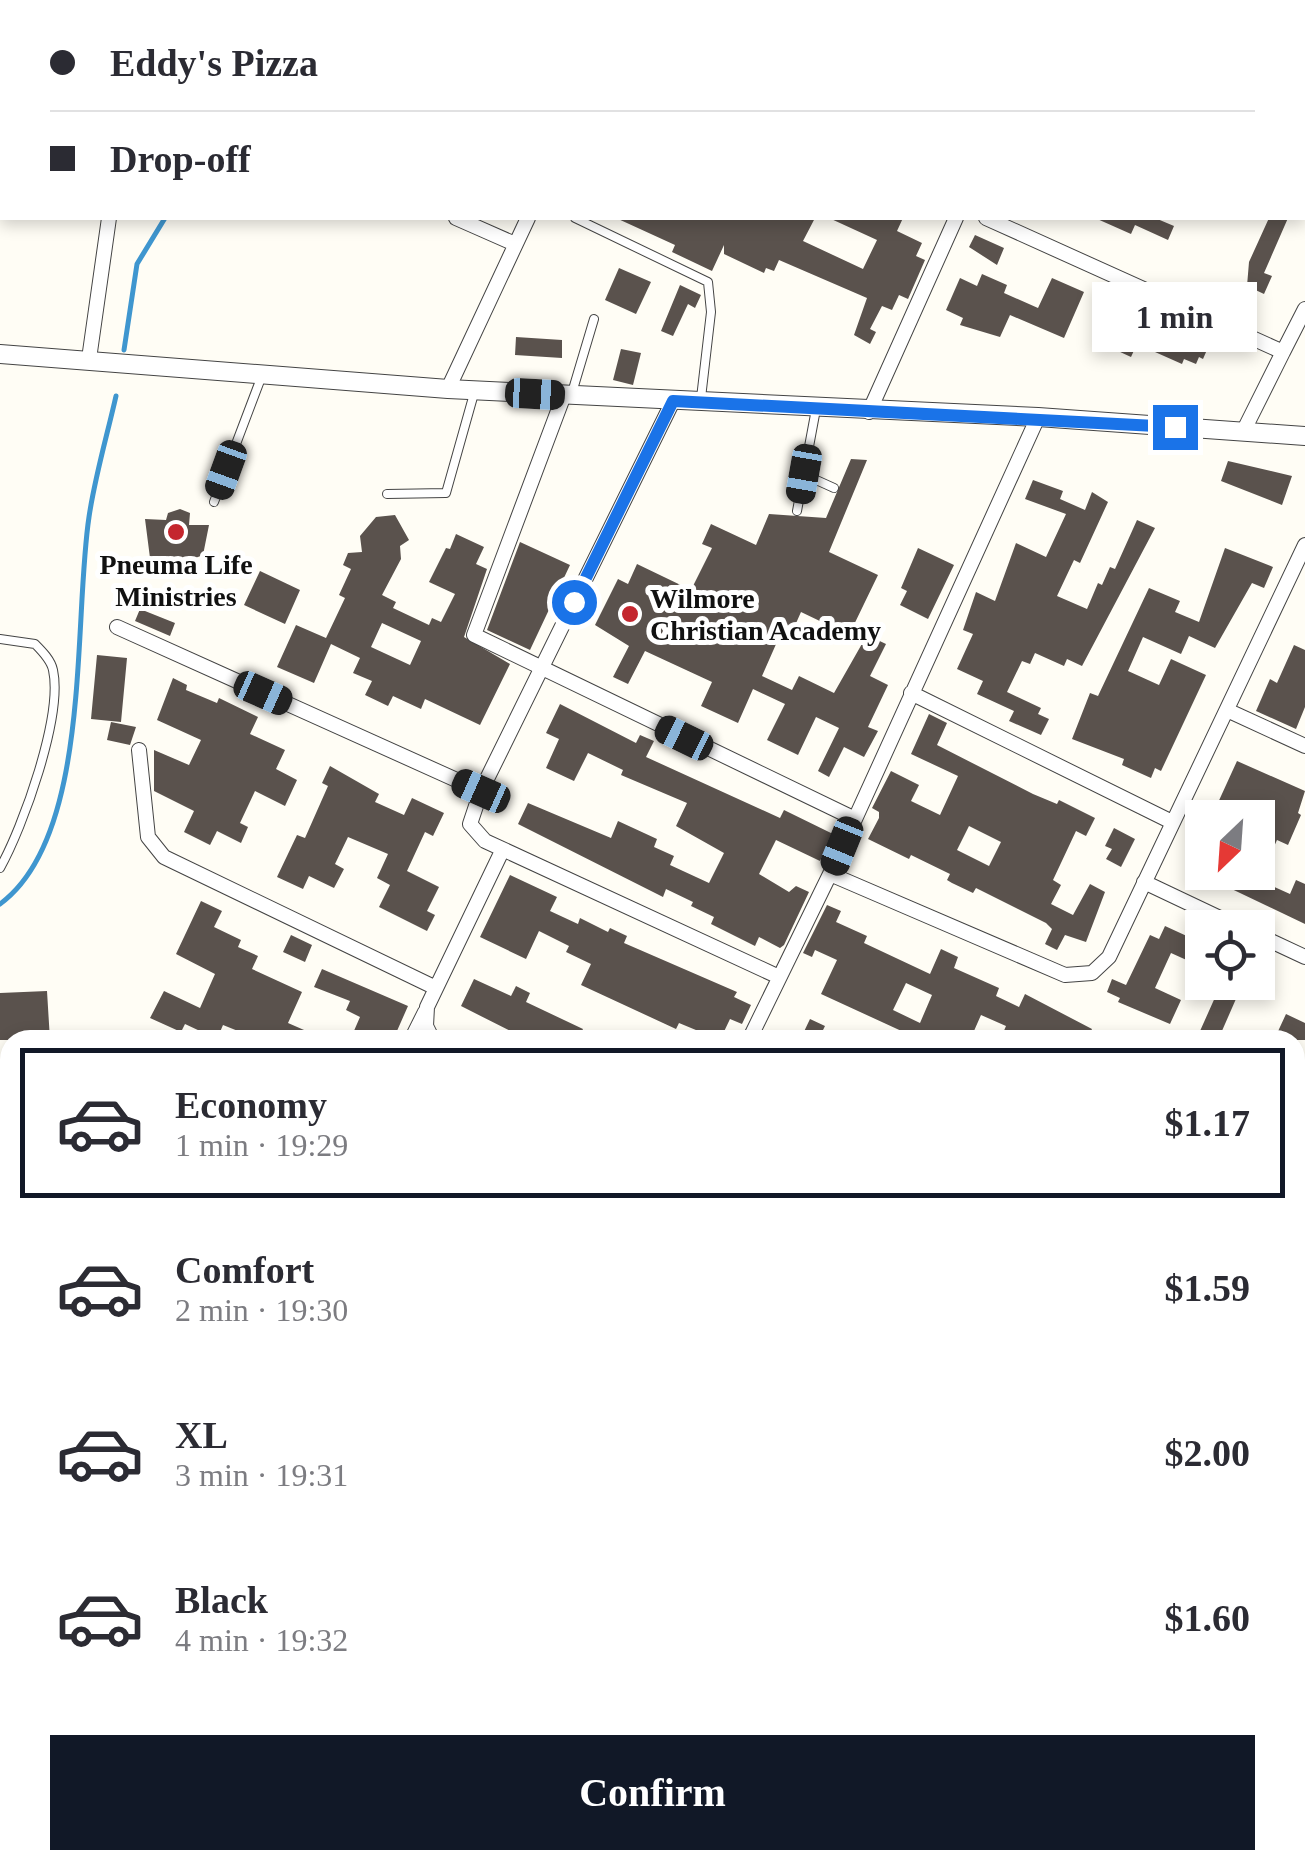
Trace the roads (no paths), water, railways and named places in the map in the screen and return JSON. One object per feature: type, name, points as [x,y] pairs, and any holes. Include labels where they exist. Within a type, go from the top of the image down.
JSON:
[{"type":"street","points":[[89,359],[110,220]]},
{"type":"street","points":[[461,220],[516,244]]},
{"type":"street","points":[[448,389],[527,220]]},
{"type":"street","points":[[870,412],[955,220]]},
{"type":"street","points":[[990,220],[1283,352]]},
{"type":"street","points":[[1243,432],[1305,309]]},
{"type":"street","points":[[0,354],[448,389],[816,410],[1038,417],[1305,436]]},
{"type":"street","points":[[568,396],[474,634],[853,818]]},
{"type":"street","points":[[673,401],[481,791],[470,824],[485,841],[502,850],[777,976]]},
{"type":"street","points":[[753,1030],[830,874],[1038,417]]},
{"type":"street","points":[[830,874],[1065,976],[1092,974],[1110,957],[1305,545]]},
{"type":"street","points":[[117,627],[481,791]]},
{"type":"street","points":[[912,693],[1172,822]]},
{"type":"street","points":[[1229,711],[1305,746]]},
{"type":"street","points":[[139,750],[148,837],[164,857],[436,988]]},
{"type":"street","points":[[416,1030],[502,850]]},
{"type":"street","points":[[1144,882],[1204,910]]},
{"type":"street","points":[[1275,943],[1305,957]]},
{"type":"street","points":[[428,1007],[428,1030]]},
{"type":"lane","points":[[579,220],[708,282],[711,312],[700,403]]},
{"type":"lane","points":[[568,396],[594,319]]},
{"type":"lane","points":[[214,502],[262,373]]},
{"type":"lane","points":[[387,494],[446,493],[476,390]]},
{"type":"lane","points":[[797,512],[816,410]]},
{"type":"lane","points":[[804,474],[834,488]]},
{"type":"lane","points":[[0,639],[35,644],[53,668],[51,711],[28,812],[0,868]]},
{"type":"waterway","points":[[124,350],[137,264],[164,220]]},
{"type":"waterway","points":[[0,904],[30,872],[50,830],[64,780],[73,724],[89,517],[116,396]]},
{"type":"place","name":"Pneuma Life Ministries","points":[[176,532]]},
{"type":"place","name":"Wilmore Christian Academy","points":[[630,614]]}]
